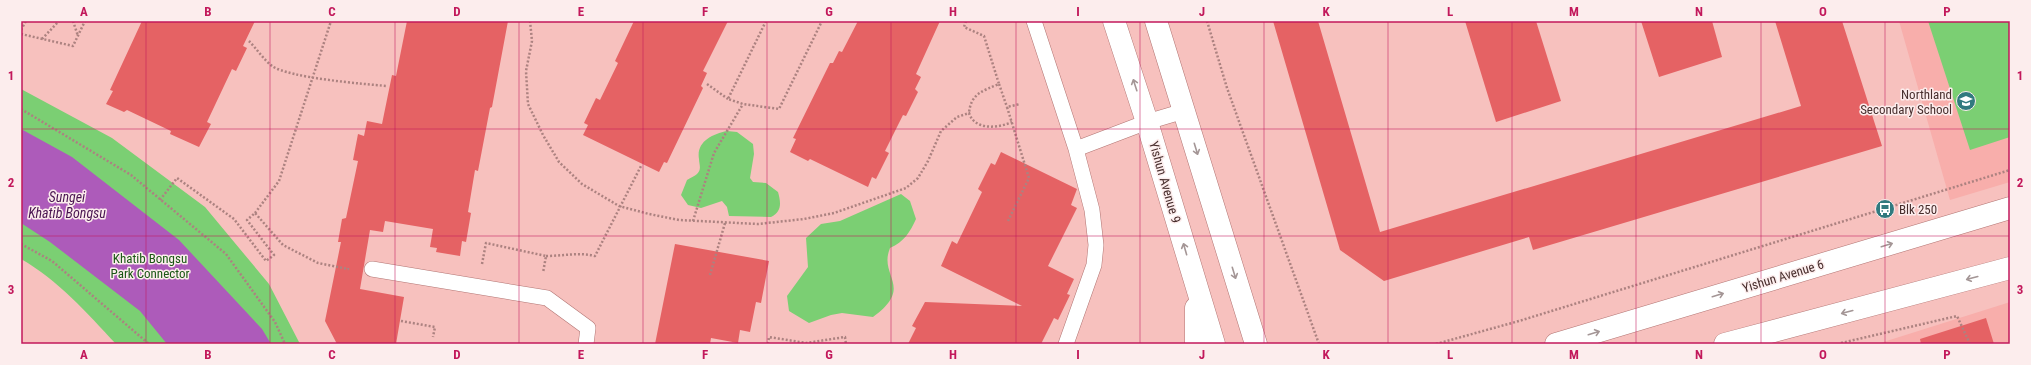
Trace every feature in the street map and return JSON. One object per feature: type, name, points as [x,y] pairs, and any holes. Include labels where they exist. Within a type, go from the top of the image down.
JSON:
[{"type":"main road","name":"Yishun Avenue 9","points":[[1114,21],[1148,122],[1214,344]]},
{"type":"main road","points":[[1156,21],[1256,344]]},
{"type":"main road","name":"Yishun Avenue 6","points":[[1556,344],[2010,208]]},
{"type":"main road","points":[[1725,344],[2010,268]]},
{"type":"main road","points":[[1196,287],[1196,344]]},
{"type":"lane","points":[[1034,21],[1076,149],[1092,210],[1096,245],[1094,265],[1066,344]]},
{"type":"lane","points":[[1076,149],[1148,122],[1184,111]]},
{"type":"lane","points":[[372,269],[547,298],[588,328],[586,344]]},
{"type":"path","points":[[21,30],[26,21]]},
{"type":"path","points":[[42,39],[60,21]]},
{"type":"path","points":[[73,21],[78,36]]},
{"type":"path","points":[[21,34],[73,46],[85,21]]},
{"type":"path","points":[[160,200],[177,178],[234,219],[266,261],[274,255],[247,220],[256,213],[279,181],[331,21]]},
{"type":"path","points":[[530,21],[532,40],[526,71],[528,104],[543,135],[559,162],[582,184],[619,206],[649,214],[693,221],[758,224],[804,219],[834,213],[906,188],[918,178],[928,161],[941,131],[957,117],[969,113]]},
{"type":"path","points":[[728,99],[766,21]]},
{"type":"path","points":[[707,84],[728,99],[743,104],[778,109],[822,21]]},
{"type":"path","points":[[966,21],[964,26],[984,36],[1029,178],[1008,221]]},
{"type":"path","points":[[1206,21],[1227,88],[1319,344]]},
{"type":"path","points":[[250,41],[272,66],[293,73],[387,86]]},
{"type":"path","points":[[999,84],[976,94],[970,104],[969,113],[971,118],[988,127],[1004,125],[1012,122]]},
{"type":"path","points":[[693,221],[714,153],[743,104]]},
{"type":"path","points":[[1007,107],[1020,104]]},
{"type":"path","points":[[21,109],[132,175],[226,254],[275,322],[285,344]]},
{"type":"path","points":[[546,256],[564,256],[585,253],[595,256],[619,206],[641,166]]},
{"type":"path","points":[[1436,344],[1534,316],[2010,170]]},
{"type":"path","points":[[256,213],[283,245],[318,263],[348,269],[349,262]]},
{"type":"path","points":[[710,275],[725,223]]},
{"type":"path","points":[[21,244],[52,261],[149,344]]},
{"type":"path","points":[[1838,344],[1957,316],[1970,344]]},
{"type":"path","points":[[401,321],[435,327],[433,337]]},
{"type":"path","points":[[768,344],[769,337],[806,343],[845,337],[846,344]]},
{"type":"shaded area","name":"Northland Secondary School","points":[[1899,21],[2010,21],[2010,182],[1950,200]]},
{"type":"shaded area","points":[[2010,302],[2010,344],[1877,344],[2007,303]]},
{"type":"green space","points":[[1928,21],[2010,21],[2010,137],[1970,150]]},
{"type":"green space","name":"Khatib Bongsu Park Connector","points":[[21,89],[112,138],[205,207],[269,284],[300,344],[116,344],[60,287],[35,267],[21,259]]},
{"type":"green space","points":[[727,131],[737,132],[753,144],[754,154],[750,178],[753,182],[766,183],[778,192],[780,206],[775,215],[771,217],[729,216],[727,207],[722,201],[701,208],[688,205],[681,195],[687,180],[699,172],[699,153],[703,143],[716,134]]},
{"type":"green space","points":[[901,194],[910,201],[916,219],[906,236],[895,246],[890,248],[888,267],[894,289],[892,297],[885,306],[873,317],[842,313],[831,315],[809,323],[789,311],[787,296],[808,267],[806,238],[821,224],[840,221]]},
{"type":"water","name":"Sungei Khatib Bongsu","points":[[21,129],[72,157],[179,240],[262,329],[271,344],[167,344],[140,311],[50,242],[21,223]]},
{"type":"building","points":[[142,21],[255,21],[243,46],[247,48],[236,71],[232,69],[207,122],[211,124],[199,147],[170,134],[171,131],[127,110],[124,112],[106,104],[113,91],[110,90]]},
{"type":"building","points":[[407,21],[508,21],[478,171],[475,170],[468,212],[471,213],[466,242],[462,241],[460,256],[436,252],[437,248],[430,247],[433,229],[385,221],[383,232],[370,230],[360,289],[404,297],[396,344],[337,344],[325,321],[341,242],[338,242],[342,219],[346,218],[358,161],[353,160],[358,134],[364,136],[367,121],[382,124],[392,75],[396,76]]},
{"type":"building","points":[[634,21],[728,21],[703,71],[707,73],[701,86],[703,88],[667,163],[664,162],[659,172],[583,135],[588,125],[584,123],[596,98],[600,100],[618,63],[615,61]]},
{"type":"building","points":[[858,21],[940,21],[916,74],[921,77],[915,89],[918,92],[906,116],[903,115],[885,151],[889,153],[876,179],[872,177],[868,187],[810,159],[808,161],[790,152],[796,139],[793,138],[830,63],[833,63],[839,51],[842,52]]},
{"type":"building","points":[[1273,21],[1318,21],[1380,232],[1801,106],[1775,21],[1842,21],[1882,146],[1533,250],[1529,237],[1384,281],[1340,250]]},
{"type":"building","points":[[1465,21],[1536,21],[1561,101],[1496,122]]},
{"type":"building","points":[[1641,21],[1712,21],[1722,57],[1659,77]]},
{"type":"building","points":[[1001,152],[1077,189],[1071,205],[1077,208],[1048,266],[1074,279],[1067,294],[1070,295],[1058,320],[1054,318],[1041,344],[908,344],[916,328],[912,326],[925,302],[1022,306],[941,266],[952,241],[957,244],[982,192],[978,189],[991,163],[995,165]]},
{"type":"building","points":[[675,244],[769,261],[761,303],[756,302],[750,332],[740,330],[738,343],[711,338],[710,344],[655,344]]},
{"type":"building","points":[[1986,318],[1994,344],[1921,344],[1920,339]]},
{"type":"place","name":"Northland Secondary School","points":[[1966,101]]},
{"type":"place","name":"Blk 250","points":[[1885,209]]}]
